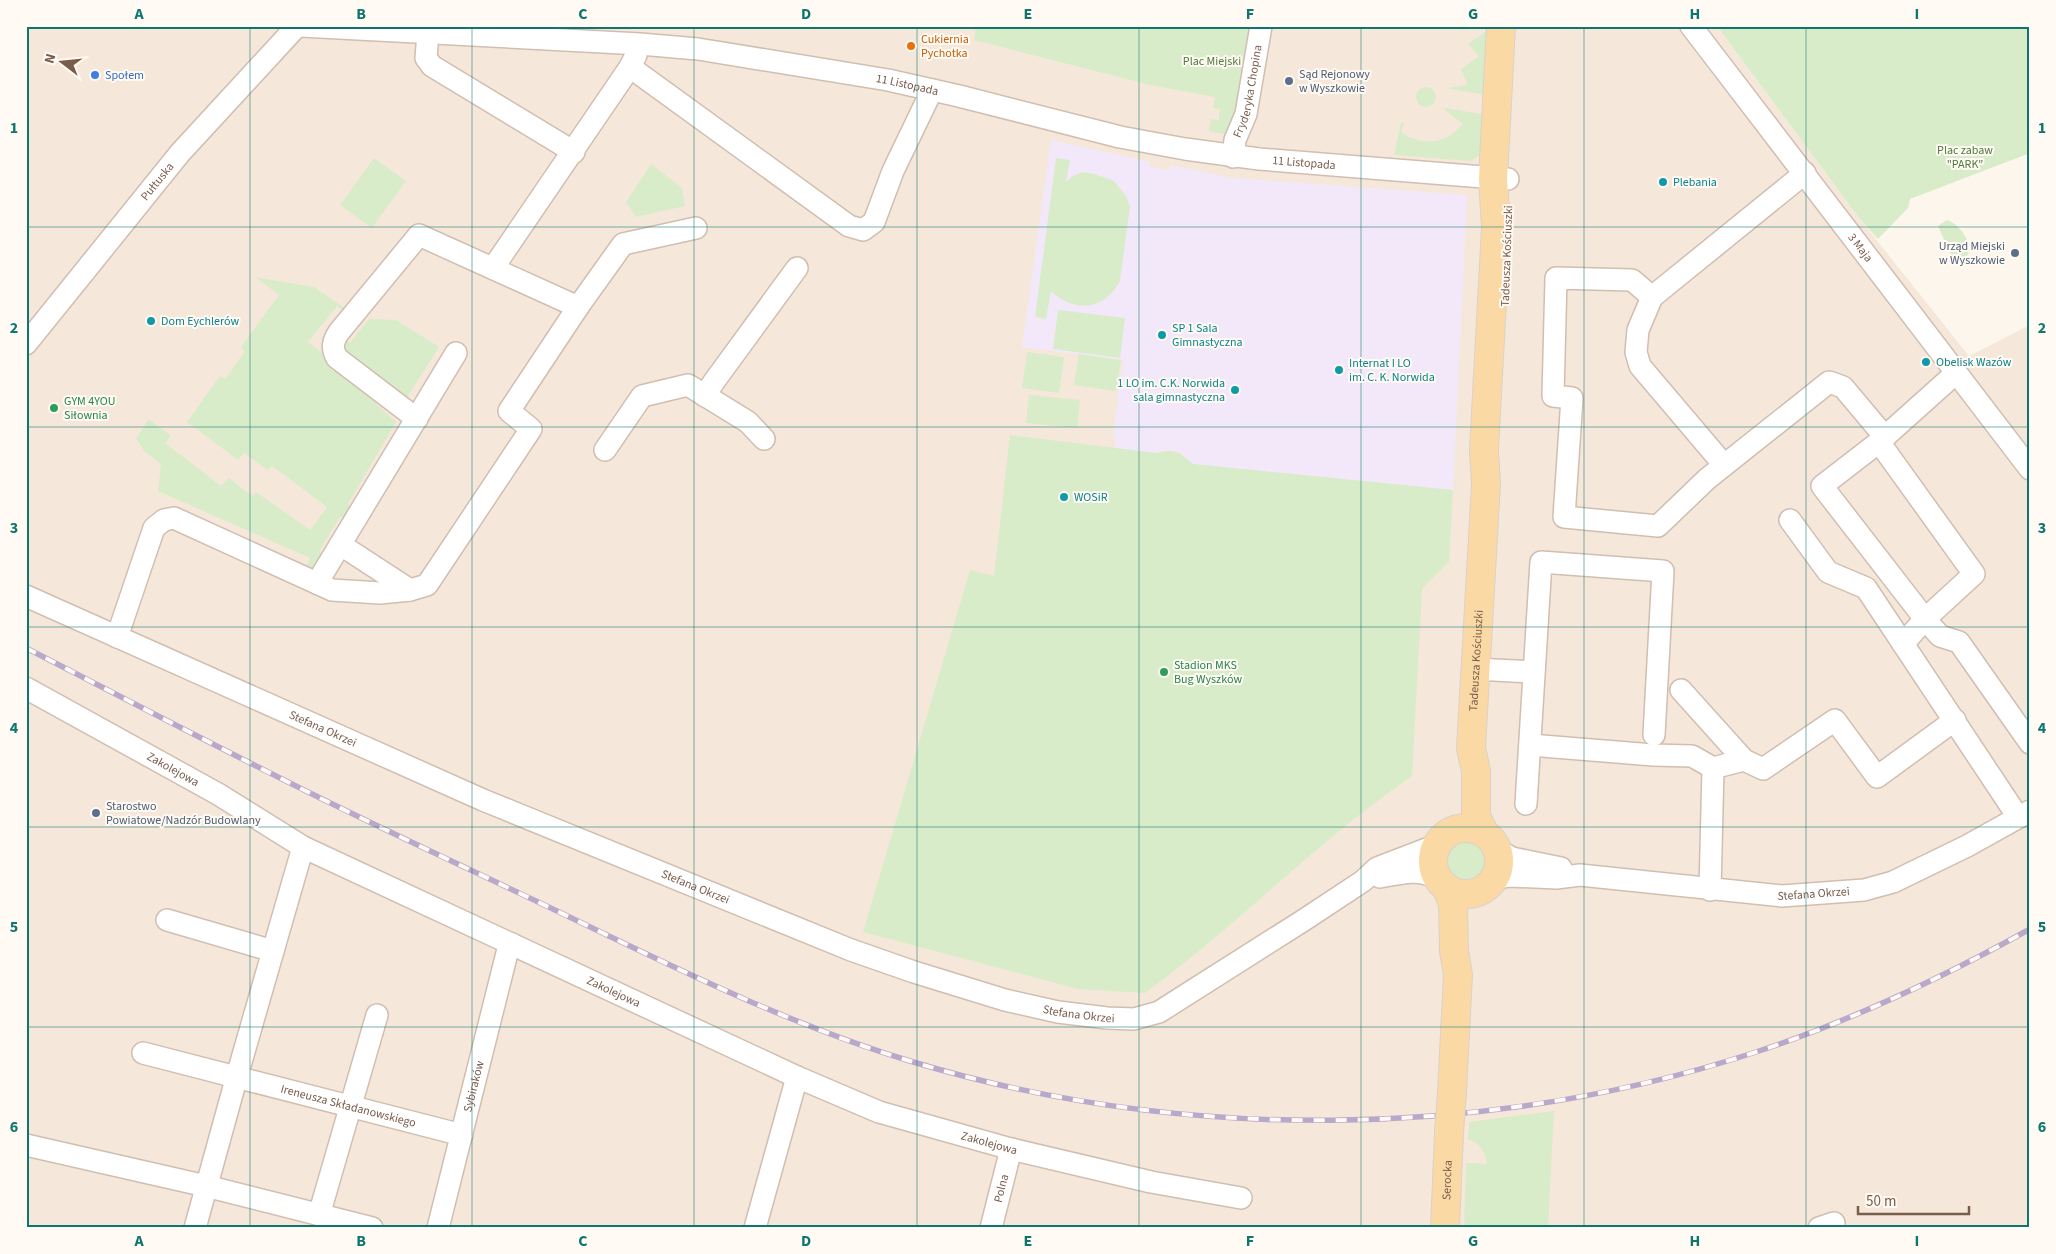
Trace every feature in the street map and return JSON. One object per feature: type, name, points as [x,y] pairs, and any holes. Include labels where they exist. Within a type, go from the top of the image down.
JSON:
[{"type":"main road","name":"Tadeusza Kościuszki","points":[[1444,839],[1458,816],[1464,770],[1471,748],[1486,484],[1497,451],[1501,398],[1510,227],[1501,179],[1501,26]]},
{"type":"main road","name":"Tadeusza Kościuszki","points":[[1501,179],[1516,26]]},
{"type":"main road","name":"Tadeusza Kościuszki","points":[[1471,748],[1476,770],[1476,816],[1491,842]]},
{"type":"main road","points":[[1467,828],[1491,842],[1499,868],[1472,906],[1465,952],[1458,976],[1454,951],[1453,904],[1434,865],[1434,852],[1444,839],[1467,828]]},
{"type":"main road","points":[[1442,883],[1463,894],[1486,888]]},
{"type":"main road","name":"Serocka","points":[[1445,1228],[1458,976]]},
{"type":"street","name":"Pułtuska","points":[[26,344],[180,153],[297,26]]},
{"type":"street","name":"11 Listopada","points":[[301,26],[640,44],[744,56],[932,90],[1184,150],[1233,157],[1501,179]]},
{"type":"street","name":"Fryderyka Chopina","points":[[1233,157],[1235,140],[1246,114],[1261,26]]},
{"type":"street","name":"3 Maja","points":[[1691,26],[2030,468]]},
{"type":"street","points":[[428,33],[426,58],[432,66],[574,152]]},
{"type":"street","points":[[493,268],[574,152],[630,67],[640,44]]},
{"type":"street","points":[[630,67],[849,226],[862,230],[874,222],[893,171],[932,90]]},
{"type":"street","points":[[1724,465],[1640,366],[1636,352],[1638,330],[1652,296],[1804,173]]},
{"type":"street","points":[[117,637],[154,528],[164,520],[174,518],[332,590],[380,593],[410,590],[427,585],[531,429],[509,411],[578,307],[623,244],[696,228]]},
{"type":"street","points":[[417,419],[337,358],[333,351],[333,341],[338,332],[420,235],[578,307]]},
{"type":"street","points":[[706,396],[713,383],[797,268]]},
{"type":"street","points":[[1652,296],[1632,280],[1556,278],[1553,396],[1572,398],[1564,517],[1658,526],[1707,479],[1829,382],[1843,387],[1882,440],[1974,574],[1925,619],[1903,644]]},
{"type":"street","points":[[317,583],[456,353]]},
{"type":"street","points":[[1956,373],[1882,440],[1822,486],[1925,619],[1940,636],[1959,642],[2030,743]]},
{"type":"street","points":[[605,450],[642,396],[688,385],[748,422],[764,439]]},
{"type":"street","points":[[1790,520],[1828,572],[1866,588],[1955,720],[2024,814]]},
{"type":"street","points":[[341,544],[410,590]]},
{"type":"street","points":[[1526,804],[1540,562],[1663,571],[1654,735]]},
{"type":"street","name":"Stefana Okrzei","points":[[26,596],[483,800],[851,950],[1005,1000],[1058,1012],[1134,1019],[1159,1012],[1363,881],[1377,868],[1444,839]]},
{"type":"street","points":[[1475,668],[1534,672]]},
{"type":"street","name":"Zakolejowa","points":[[26,688],[218,794],[303,846],[797,1077],[879,1112],[1011,1150],[1152,1182],[1241,1198]]},
{"type":"street","points":[[1682,690],[1744,760],[1763,769],[1835,720],[1877,778],[1955,720]]},
{"type":"street","points":[[1530,745],[1653,755],[1692,756],[1713,768],[1744,760]]},
{"type":"street","points":[[1710,890],[1713,768]]},
{"type":"street","name":"Stefana Okrzei","points":[[1491,842],[1512,858],[1557,867],[1580,875],[1782,896],[1864,890],[1893,882],[1967,846],[2024,814]]},
{"type":"street","points":[[195,1228],[236,1076],[303,846]]},
{"type":"street","name":"Stefana Okrzei","points":[[1363,881],[1406,872],[1422,871],[1442,883]]},
{"type":"street","name":"Stefana Okrzei","points":[[1486,888],[1502,877],[1556,878],[1580,875]]},
{"type":"street","points":[[167,920],[273,951]]},
{"type":"street","name":"Sybiraków","points":[[438,1228],[508,953],[512,944]]},
{"type":"street","points":[[319,1215],[377,1015]]},
{"type":"street","name":"Ireneusza Składanowskiego","points":[[143,1053],[462,1135]]},
{"type":"street","points":[[755,1228],[797,1077]]},
{"type":"street","points":[[26,1145],[206,1186],[372,1228]]},
{"type":"street","name":"Polna","points":[[991,1228],[1011,1150]]},
{"type":"shaded area","points":[[26,26],[1717,26],[1859,218],[1969,356],[2030,325],[2030,1228],[26,1228]]},
{"type":"shaded area","points":[[1051,140],[1150,162],[1150,167],[1169,170],[1170,165],[1233,178],[1467,195],[1453,490],[1192,464],[1180,452],[1164,451],[1157,453],[1115,449],[1116,440],[1113,437],[1123,360],[1022,347]]},
{"type":"green space","name":"Plac Miejski","points":[[976,26],[1253,26],[1232,136],[1209,131],[1211,119],[1219,120],[1220,109],[1213,108],[1215,97],[1150,85],[974,40]]},
{"type":"green space","name":"Plac zabaw \"PARK\"","points":[[1717,26],[2030,26],[2030,153],[1910,199],[1908,208],[1878,239],[1859,218]]},
{"type":"green space","points":[[1491,28],[1487,95],[1446,88],[1468,85],[1461,69],[1479,56],[1468,44]]},
{"type":"green space","points":[[1426,87],[1433,90],[1436,97],[1433,104],[1426,107],[1419,104],[1416,97],[1419,90]]},
{"type":"green space","points":[[1445,108],[1487,115],[1483,154],[1470,161],[1394,155],[1401,123],[1404,123],[1401,132],[1418,140],[1434,141],[1449,136],[1456,131],[1463,124]]},
{"type":"green space","points":[[374,158],[406,181],[372,228],[340,205]]},
{"type":"green space","points":[[1056,158],[1070,160],[1066,182],[1082,172],[1095,174],[1114,181],[1126,196],[1130,206],[1120,281],[1113,291],[1106,298],[1088,306],[1069,303],[1051,291],[1046,319],[1035,317]]},
{"type":"green space","points":[[651,164],[682,188],[685,206],[636,217],[626,202]]},
{"type":"green space","points":[[1947,220],[1960,229],[1968,244],[1968,255],[1960,259],[1952,257],[1938,226]]},
{"type":"green space","points":[[255,277],[314,287],[349,311],[346,313],[337,306],[308,342],[380,398],[376,404],[396,422],[348,504],[358,510],[351,519],[340,517],[319,551],[328,555],[318,566],[304,571],[310,558],[158,491],[161,464],[144,451],[136,438],[149,419],[171,436],[165,443],[221,486],[229,478],[252,496],[256,492],[310,530],[327,507],[272,466],[268,470],[244,453],[238,460],[187,422],[220,376],[225,379],[245,351],[241,347],[279,295]]},
{"type":"green space","points":[[1058,310],[1125,318],[1120,358],[1053,349]]},
{"type":"green space","points":[[369,319],[396,320],[439,347],[403,404],[337,346],[342,337],[350,343]]},
{"type":"green space","points":[[1027,352],[1064,357],[1059,393],[1022,388]]},
{"type":"green space","points":[[1079,354],[1121,360],[1116,391],[1074,385]]},
{"type":"green space","points":[[1029,395],[1080,400],[1077,428],[1026,423]]},
{"type":"green space","points":[[1010,435],[1156,453],[1172,451],[1180,454],[1193,464],[1453,490],[1449,562],[1422,589],[1412,776],[1343,828],[1213,940],[1145,993],[1078,989],[863,932],[970,570],[994,576]]},
{"type":"green space","points":[[1467,838],[1480,842],[1486,848],[1490,861],[1486,874],[1480,880],[1467,884],[1454,880],[1448,874],[1444,861],[1448,848],[1454,842]]},
{"type":"green space","points":[[1554,1111],[1548,1228],[1464,1228],[1466,1163],[1487,1164],[1481,1148],[1476,1143],[1468,1140],[1469,1122]]},
{"type":"railway","points":[[26,648],[347,811],[674,967],[767,1009],[814,1028],[910,1061],[1013,1088],[1118,1107],[1226,1117],[1334,1120],[1442,1115],[1549,1102],[1654,1081],[1791,1040],[1827,1027],[1896,997],[1963,965],[2030,929]]},
{"type":"place","name":"Cukiernia Pychotka","points":[[911,46]]},
{"type":"place","name":"Społem","points":[[95,75]]},
{"type":"place","name":"Sąd Rejonowy w Wyszkowie","points":[[1289,81]]},
{"type":"place","name":"Plebania","points":[[1663,182]]},
{"type":"place","name":"Urząd Miejski w Wyszkowie","points":[[2015,253]]},
{"type":"place","name":"Dom Eychlerów","points":[[151,321]]},
{"type":"place","name":"SP 1 Sala Gimnastyczna","points":[[1162,335]]},
{"type":"place","name":"Obelisk Wazów","points":[[1926,362]]},
{"type":"place","name":"Internat I LO im. C. K. Norwida","points":[[1339,370]]},
{"type":"place","name":"1 LO im. C.K. Norwida sala gimnastyczna","points":[[1235,390]]},
{"type":"place","name":"GYM 4YOU Siłownia","points":[[54,408]]},
{"type":"place","name":"WOSiR","points":[[1064,497]]},
{"type":"place","name":"Stadion MKS Bug Wyszków","points":[[1164,672]]},
{"type":"place","name":"Starostwo Powiatowe/Nadzór Budowlany","points":[[96,813]]}]
